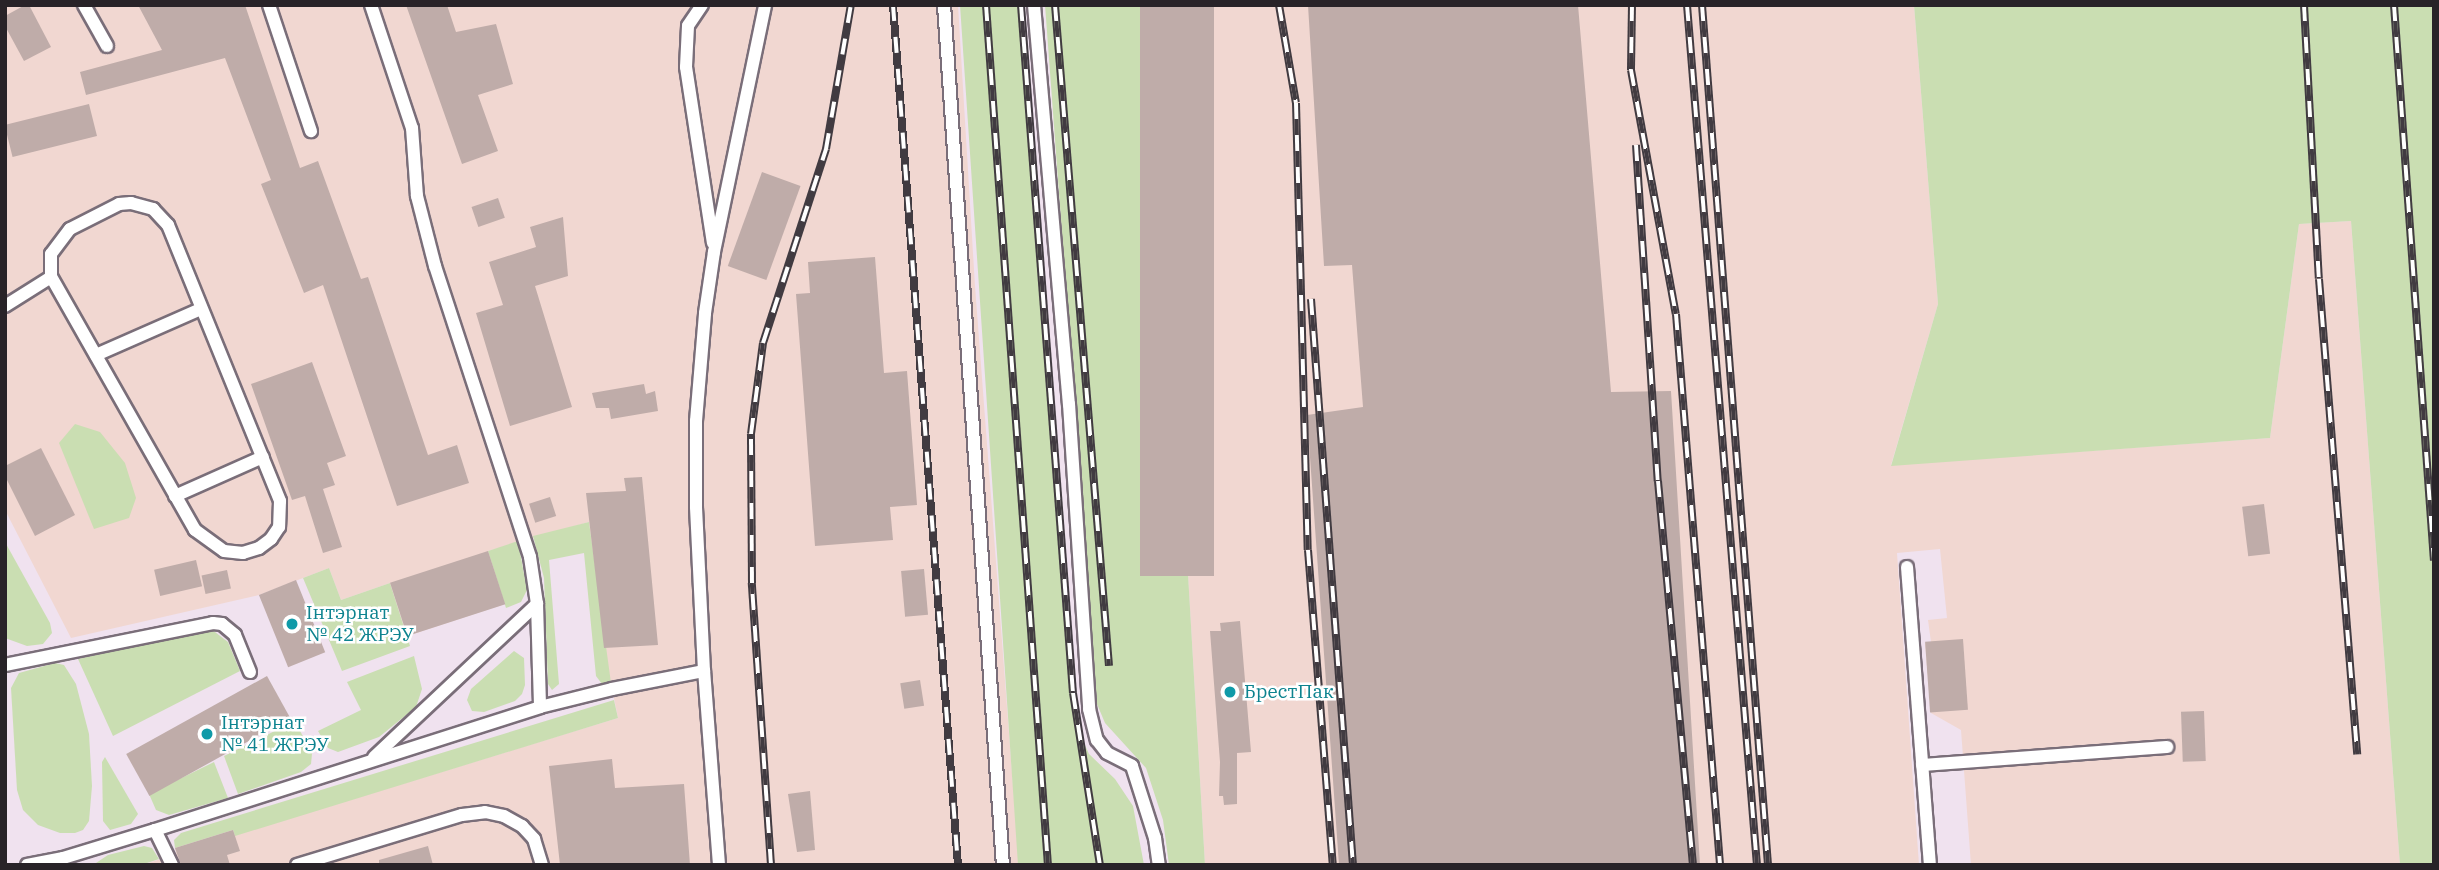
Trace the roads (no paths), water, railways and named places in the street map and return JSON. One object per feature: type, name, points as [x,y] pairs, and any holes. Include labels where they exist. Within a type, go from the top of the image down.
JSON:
[{"type":"lane","points":[[84,5],[107,46]]},
{"type":"lane","points":[[269,5],[311,131]]},
{"type":"lane","points":[[371,5],[412,128],[416,196],[435,266],[525,538],[537,604],[540,707]]},
{"type":"lane","points":[[702,5],[688,26],[686,67],[714,252]]},
{"type":"lane","points":[[719,865],[704,671],[696,507],[696,421],[703,325],[714,252],[765,5]]},
{"type":"lane","points":[[944,5],[1003,865]]},
{"type":"lane","points":[[1034,5],[1069,404],[1089,709],[1097,740],[1107,753],[1132,766],[1155,838],[1159,865]]},
{"type":"lane","points":[[120,204],[143,205],[162,216],[168,225],[201,309],[280,501],[278,527],[271,539],[259,548],[243,553],[224,551],[209,543],[195,530],[51,276],[51,254],[70,229],[120,204]]},
{"type":"lane","points":[[5,306],[51,276]]},
{"type":"lane","points":[[96,355],[201,309]]},
{"type":"lane","points":[[175,496],[262,457]]},
{"type":"lane","points":[[1907,567],[1930,865]]},
{"type":"lane","points":[[370,761],[537,604]]},
{"type":"lane","points":[[5,665],[213,623],[230,628],[250,672]]},
{"type":"lane","points":[[27,865],[63,858],[155,830],[540,707],[612,688],[704,671]]},
{"type":"lane","points":[[1922,765],[2166,747]]},
{"type":"lane","points":[[297,865],[462,815],[485,812],[504,816],[523,826],[534,839],[542,865]]},
{"type":"lane","points":[[155,830],[172,865]]},
{"type":"railway","points":[[771,865],[752,583],[751,434],[763,343],[826,149],[851,5]]},
{"type":"railway","points":[[893,5],[958,865]]},
{"type":"railway","points":[[986,5],[1048,865]]},
{"type":"railway","points":[[1021,5],[1073,693],[1100,865]]},
{"type":"railway","points":[[1055,5],[1109,666]]},
{"type":"railway","points":[[1279,5],[1296,103],[1308,550],[1333,865]]},
{"type":"railway","points":[[1632,5],[1631,70],[1676,314],[1720,865]]},
{"type":"railway","points":[[1687,5],[1757,865]]},
{"type":"railway","points":[[1702,5],[1768,865]]},
{"type":"railway","points":[[2304,5],[2319,279],[2357,754]]},
{"type":"railway","points":[[2394,5],[2434,561]]},
{"type":"railway","points":[[1636,145],[1658,481],[1693,865]]},
{"type":"railway","points":[[1311,299],[1353,865]]},
{"type":"place","name":"Інтэрнат № 42 ЖРЭУ","points":[[292,624]]},
{"type":"place","name":"БрестПак","points":[[1230,692]]},
{"type":"place","name":"Інтэрнат № 41 ЖРЭУ","points":[[207,734]]}]
